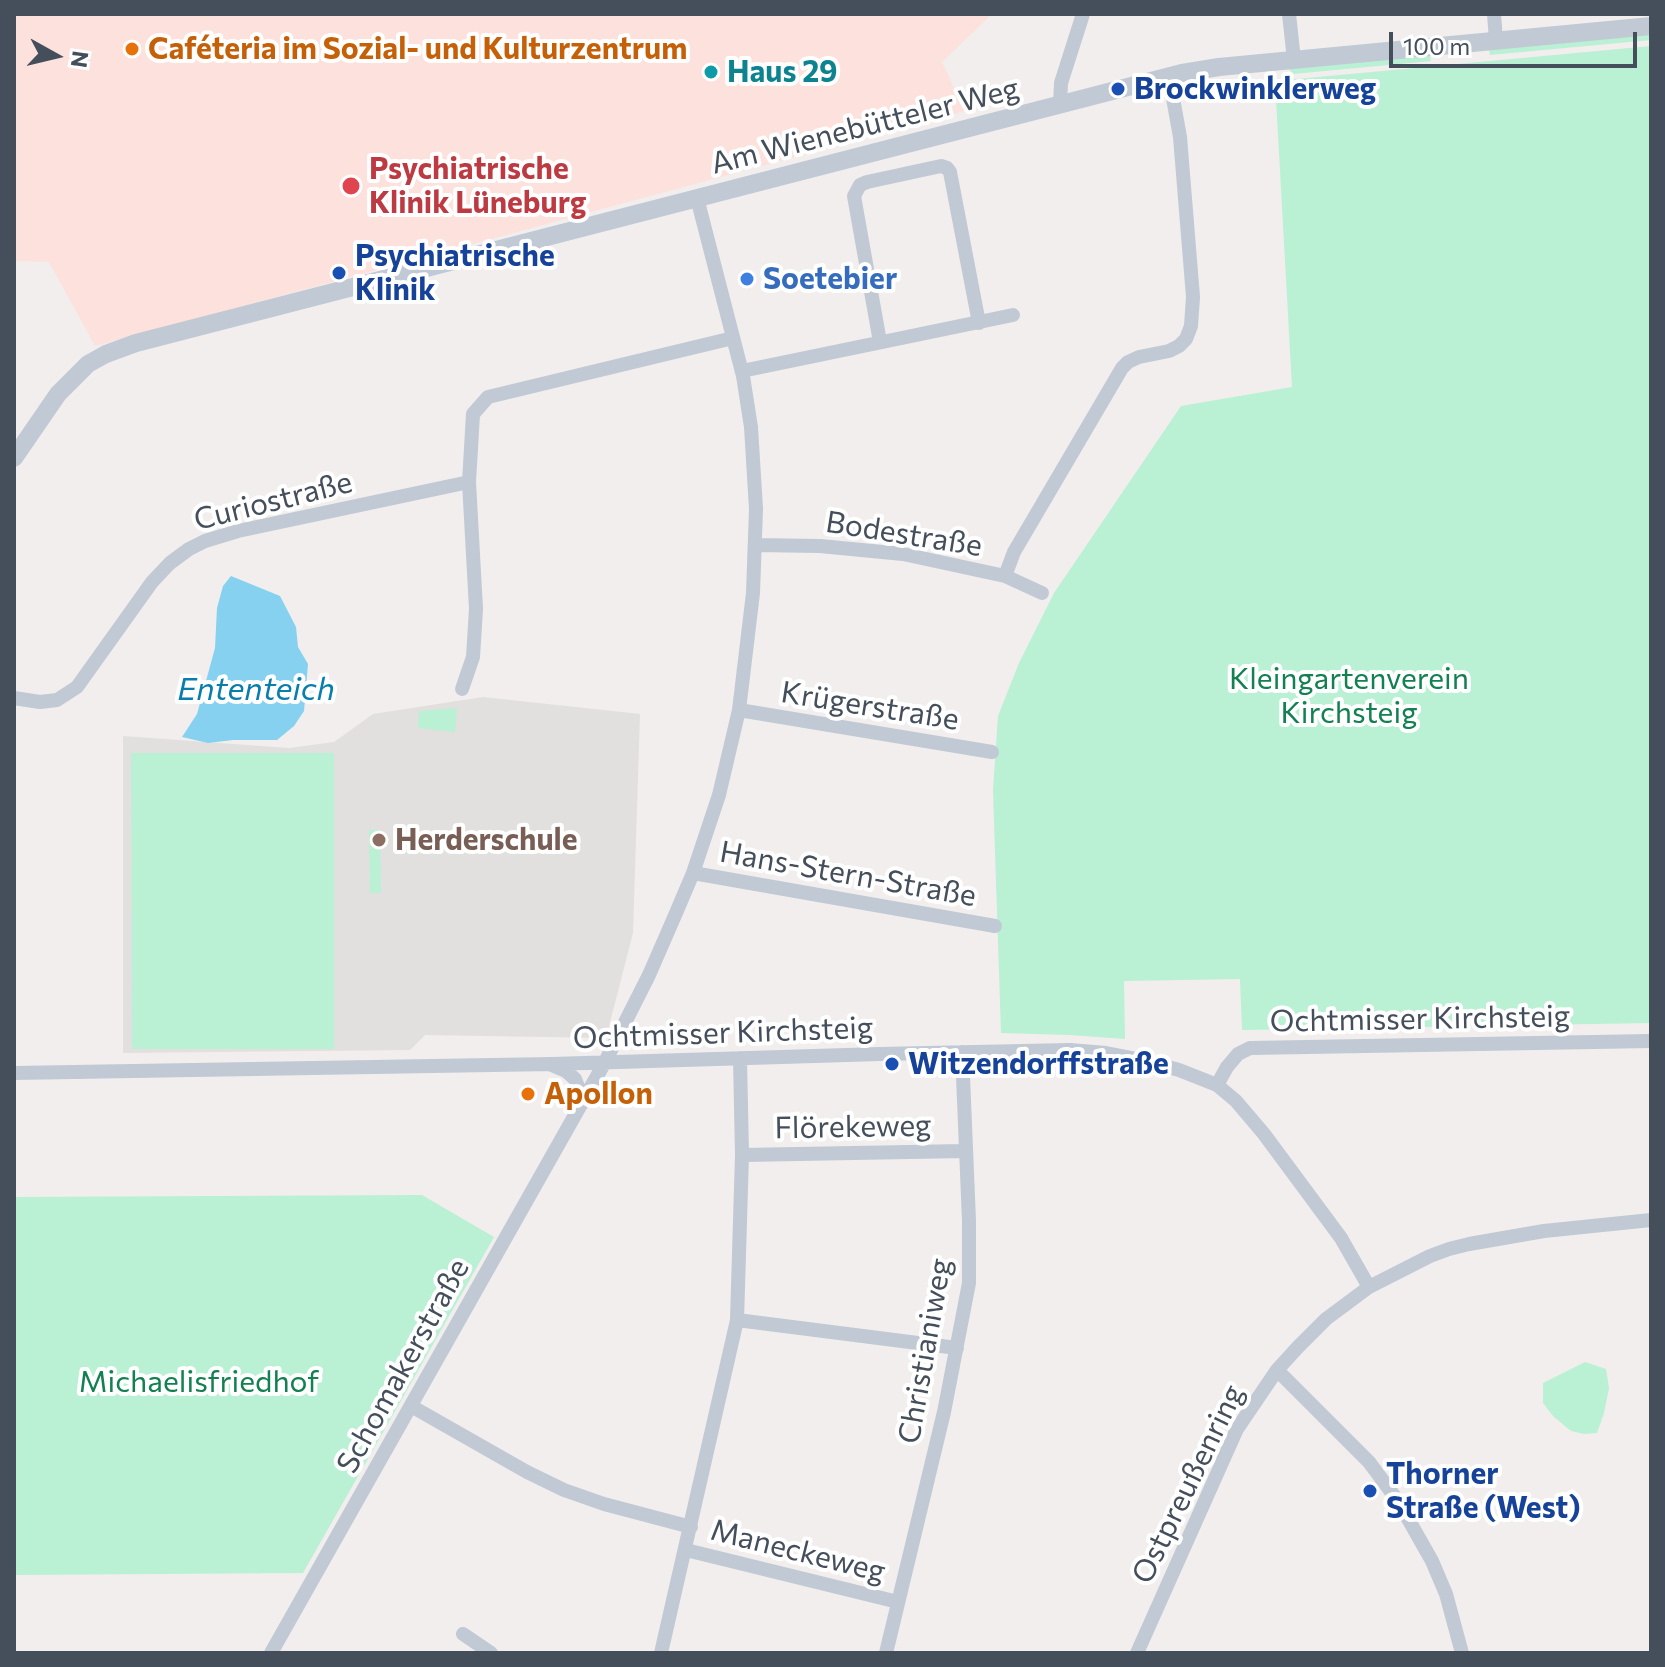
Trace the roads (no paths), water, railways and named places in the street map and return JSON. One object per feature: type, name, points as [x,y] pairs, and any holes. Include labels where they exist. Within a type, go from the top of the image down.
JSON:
[{"type":"street","points":[[1060,104],[1061,83],[1083,14]]},
{"type":"street","points":[[1289,14],[1294,60]]},
{"type":"street","points":[[1494,14],[1496,40]]},
{"type":"street","name":"Am Wienebütteler Weg","points":[[14,458],[62,389],[88,364],[136,343],[1169,76],[1219,67],[1651,26]]},
{"type":"street","points":[[1005,576],[1014,552],[1122,368],[1139,357],[1179,346],[1186,339],[1191,326],[1193,297],[1180,137],[1169,76]]},
{"type":"street","points":[[880,342],[854,196],[860,185],[867,182],[941,166],[950,172],[979,323]]},
{"type":"street","name":"Schomakerstraße","points":[[271,1653],[605,1062],[649,975],[693,873],[719,795],[739,710],[753,593],[756,509],[751,427],[742,371],[697,198]]},
{"type":"street","points":[[742,371],[1013,315]]},
{"type":"street","points":[[462,689],[473,657],[476,609],[469,482],[473,414],[488,397],[733,338]]},
{"type":"street","name":"Curiostraße","points":[[14,698],[40,702],[57,700],[77,687],[152,582],[170,563],[205,541],[238,531],[469,482]]},
{"type":"street","name":"Bodestraße","points":[[755,545],[820,546],[903,554],[1005,576],[1042,593]]},
{"type":"street","name":"Krügerstraße","points":[[739,710],[992,752]]},
{"type":"street","name":"Hans-Stern-Straße","points":[[693,873],[995,926]]},
{"type":"street","name":"Ochtmisser Kirchsteig","points":[[14,1073],[552,1064],[1070,1050],[1142,1060],[1217,1085],[1238,1054],[1250,1048],[1651,1041]]},
{"type":"street","name":"Christianiweg","points":[[886,1653],[944,1412],[969,1283],[962,1052]]},
{"type":"street","points":[[661,1653],[737,1320],[742,1155],[740,1058]]},
{"type":"street","points":[[552,1064],[575,1079],[581,1105]]},
{"type":"street","points":[[1217,1085],[1236,1101],[1264,1134],[1341,1238],[1369,1287]]},
{"type":"street","name":"Flörekeweg","points":[[742,1155],[965,1151]]},
{"type":"street","name":"Ostpreußenring","points":[[1137,1653],[1237,1429],[1277,1370],[1326,1319],[1369,1287],[1430,1256],[1469,1244],[1544,1231],[1651,1220]]},
{"type":"street","points":[[737,1320],[957,1348]]},
{"type":"street","points":[[1277,1370],[1369,1462],[1398,1501],[1432,1561],[1446,1594],[1462,1653]]},
{"type":"street","points":[[411,1406],[564,1490],[691,1527]]},
{"type":"street","name":"Maneckeweg","points":[[686,1550],[898,1602]]},
{"type":"street","points":[[463,1634],[491,1653]]},
{"type":"water","name":"Ententeich","points":[[231,576],[280,596],[296,627],[298,647],[308,664],[304,711],[294,726],[277,740],[208,743],[182,737],[197,714],[215,648],[217,608],[223,586]]},
{"type":"place","name":"Caféteria im Sozial- und Kulturzentrum","points":[[132,49]]},
{"type":"place","name":"Haus 29","points":[[711,72]]},
{"type":"place","name":"Brockwinklerweg","points":[[1118,89]]},
{"type":"place","name":"Psychiatrische Klinik Lüneburg","points":[[351,186]]},
{"type":"place","name":"Psychiatrische Klinik","points":[[339,273]]},
{"type":"place","name":"Soetebier","points":[[747,279]]},
{"type":"place","name":"Herderschule","points":[[379,840]]},
{"type":"place","name":"Witzendorffstraße","points":[[892,1064]]},
{"type":"place","name":"Apollon","points":[[528,1094]]},
{"type":"place","name":"Thorner Straße (West)","points":[[1370,1491]]},
{"type":"park label","name":"Kleingartenverein Kirchsteig","points":[[1349,696]]},
{"type":"park label","name":"Michaelisfriedhof","points":[[199,1382]]}]
